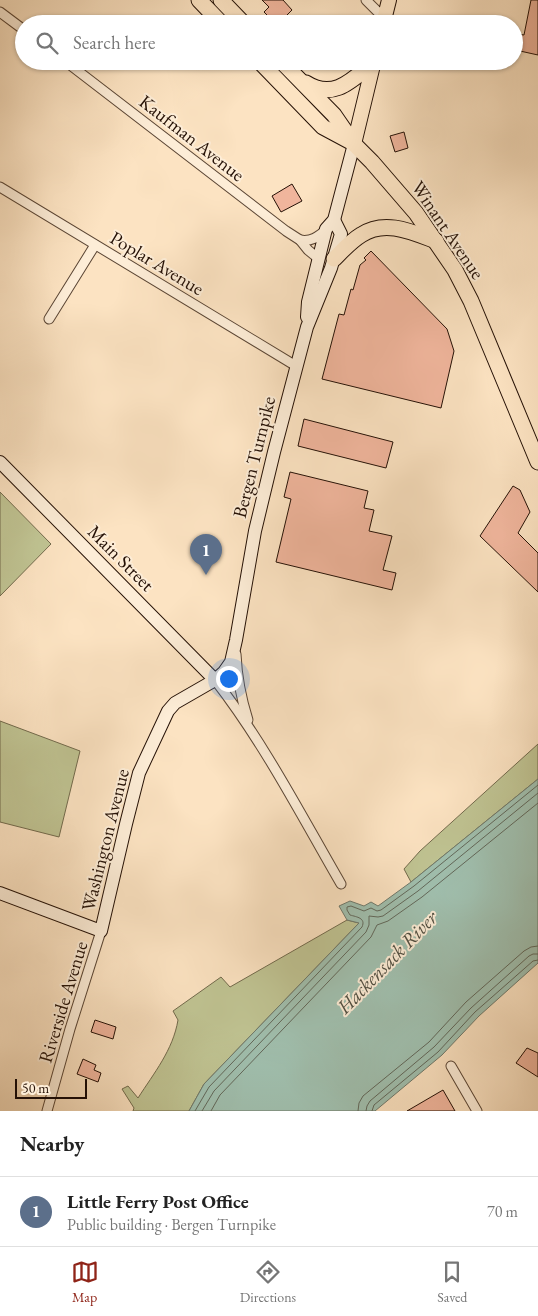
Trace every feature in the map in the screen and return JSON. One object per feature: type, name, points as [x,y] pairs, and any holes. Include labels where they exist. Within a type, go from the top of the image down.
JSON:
[{"type":"highway","points":[[199,0],[213,15]]},
{"type":"highway","points":[[221,0],[235,15]]},
{"type":"highway","points":[[268,70],[323,127],[354,144]]},
{"type":"highway","points":[[289,70],[334,115],[354,144]]},
{"type":"highway","points":[[295,76],[313,87],[334,90],[345,85],[363,70]]},
{"type":"highway","name":"Winant Avenue","points":[[354,144],[416,213],[455,270],[465,288],[498,364],[538,462]]},
{"type":"highway","points":[[326,259],[365,232],[377,228],[397,228],[436,241]]},
{"type":"main road","points":[[384,15],[388,0]]},
{"type":"main road","name":"Bergen Turnpike","points":[[354,144],[372,70]]},
{"type":"street","points":[[366,0],[378,15]]},
{"type":"street","points":[[0,12],[15,23]]},
{"type":"street","name":"Kaufman Avenue","points":[[77,70],[300,240],[308,250],[326,259]]},
{"type":"street","name":"Bergen Turnpike","points":[[215,680],[231,662],[254,531],[307,326],[332,268],[326,259],[340,234],[330,224],[354,144]]},
{"type":"street","name":"Poplar Avenue","points":[[0,187],[296,366]]},
{"type":"street","points":[[300,240],[306,242],[313,239],[330,224]]},
{"type":"street","points":[[48,319],[95,245]]},
{"type":"street","name":"Main Street","points":[[0,462],[215,680]]},
{"type":"street","points":[[236,640],[238,683],[252,732]]},
{"type":"street","points":[[215,680],[234,704],[252,732],[341,884]]},
{"type":"street","name":"Washington Avenue","points":[[0,893],[102,931],[139,773],[168,711],[175,703],[215,680]]},
{"type":"street","name":"Riverside Avenue","points":[[47,1111],[70,1028],[102,931]]},
{"type":"street","points":[[451,1066],[477,1111]]},
{"type":"green space","points":[[0,492],[51,544],[0,596]]},
{"type":"green space","points":[[0,721],[80,751],[59,837],[0,822]]},
{"type":"green space","points":[[538,744],[538,779],[411,882],[404,869],[420,851]]},
{"type":"green space","points":[[347,920],[359,923],[204,1084],[189,1111],[133,1111],[134,1108],[122,1089],[128,1086],[138,1098],[172,1041],[178,1020],[173,1011],[221,977],[230,987]]},
{"type":"water","name":"Hackensack River","points":[[538,779],[538,963],[479,1016],[442,1055],[375,1111],[189,1111],[204,1084],[359,923],[347,920],[339,906],[350,901],[364,906],[371,902],[378,906],[411,882]]},
{"type":"building","points":[[262,0],[283,0],[292,10],[287,15],[267,15],[264,12],[269,7]]},
{"type":"building","points":[[531,0],[538,0],[538,55],[523,52],[524,35]]},
{"type":"building","points":[[404,132],[408,148],[395,152],[390,136]]},
{"type":"building","points":[[292,184],[302,201],[281,212],[272,196]]},
{"type":"building","points":[[371,251],[447,329],[454,351],[441,408],[322,379],[339,314],[344,315],[360,265],[366,260],[364,258]]},
{"type":"building","points":[[304,419],[393,442],[386,468],[298,446]]},
{"type":"building","points":[[290,472],[368,491],[364,508],[374,510],[369,531],[392,536],[383,570],[396,573],[392,590],[276,562],[291,499],[284,497]]},
{"type":"building","points":[[513,486],[520,490],[530,512],[518,533],[538,553],[538,592],[480,536]]},
{"type":"building","points":[[95,1020],[116,1027],[113,1039],[91,1032]]},
{"type":"building","points":[[527,1048],[538,1053],[538,1077],[516,1063]]},
{"type":"building","points":[[83,1059],[96,1065],[94,1070],[101,1073],[98,1082],[77,1074]]},
{"type":"building","points":[[443,1090],[455,1111],[407,1111]]},
{"type":"place","name":"Little Ferry Post Office","points":[[206,575]]}]
